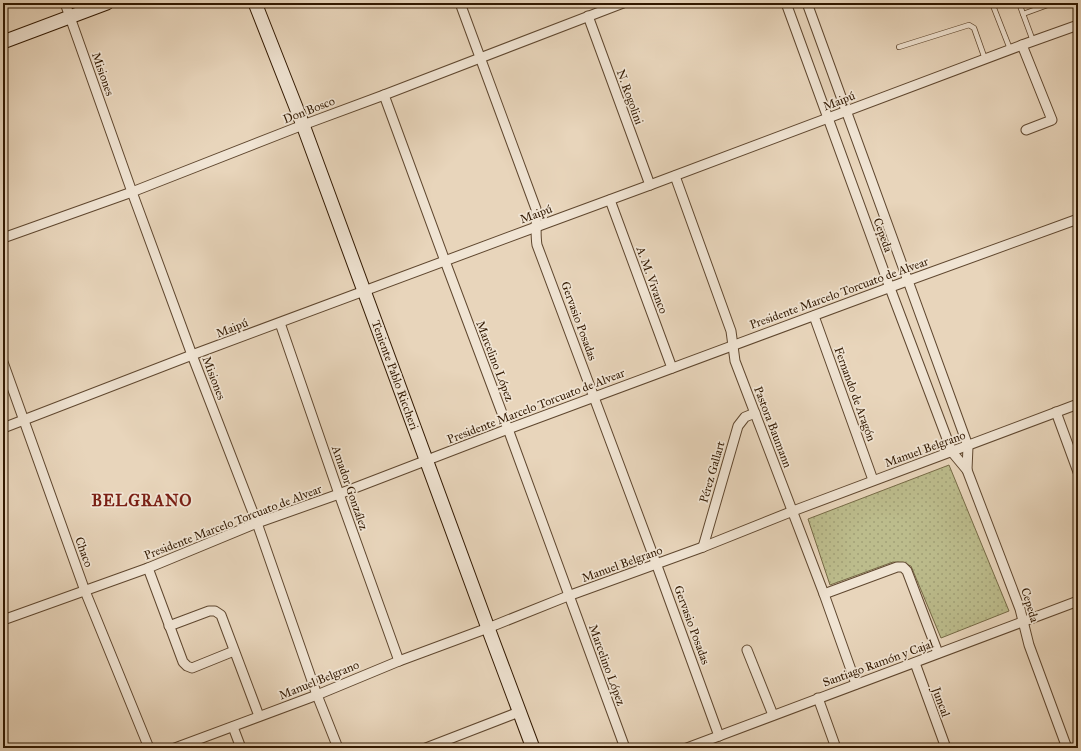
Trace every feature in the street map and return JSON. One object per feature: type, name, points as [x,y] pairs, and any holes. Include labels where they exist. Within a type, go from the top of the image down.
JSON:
[{"type":"street","name":"Misiones","points":[[65,3],[132,192],[192,355],[257,523],[317,695],[338,748]]},
{"type":"street","points":[[3,42],[107,3]]},
{"type":"street","name":"Teniente Pablo Riccheri","points":[[255,3],[303,125],[533,748]]},
{"type":"street","name":"Gervasio Posadas","points":[[460,3],[536,210],[537,244],[719,736]]},
{"type":"street","name":"Don Bosco","points":[[3,238],[132,192],[588,16],[610,5],[623,3]]},
{"type":"street","name":"Cepeda","points":[[786,3],[890,288],[952,452],[967,470],[1020,609],[1029,645],[1067,748]]},
{"type":"street","name":"Cepeda","points":[[807,3],[968,446],[967,470]]},
{"type":"street","name":"N. Rogolini","points":[[588,16],[650,186]]},
{"type":"street","name":"Maipú","points":[[3,428],[192,355],[650,186],[1022,44],[1078,25]]},
{"type":"street","points":[[1022,44],[1052,120],[1026,130]]},
{"type":"street","name":"Marcelino López","points":[[384,95],[624,748]]},
{"type":"street","name":"Pastora Baumann","points":[[675,176],[731,331],[735,361],[756,412],[856,684]]},
{"type":"street","name":"A. M. Vivanco","points":[[610,200],[672,368]]},
{"type":"street","name":"Presidente Marcelo Torcuato de Alvear","points":[[3,620],[148,568],[257,523],[339,494],[594,397],[890,288],[907,280],[1078,219]]},
{"type":"street","name":"Fernando de Aragón","points":[[814,316],[873,480]]},
{"type":"street","name":"Amador González","points":[[280,323],[399,661]]},
{"type":"street","name":"Chaco","points":[[3,362],[85,591],[149,748]]},
{"type":"street","name":"Manuel Belgrano","points":[[174,748],[317,695],[399,661],[568,596],[703,547],[873,480],[952,452],[1078,404]]},
{"type":"street","name":"Pérez Gallart","points":[[703,547],[738,426],[745,417],[756,412]]},
{"type":"street","points":[[1056,412],[1078,472]]},
{"type":"street","points":[[824,594],[897,567],[903,567],[907,571],[938,653]]},
{"type":"street","points":[[148,568],[183,662],[187,666],[192,668],[234,651]]},
{"type":"street","name":"Santiago Ramón y Cajal","points":[[687,748],[1078,601]]},
{"type":"street","points":[[169,626],[209,612],[215,612],[221,615],[259,716]]},
{"type":"street","points":[[747,650],[773,715]]},
{"type":"street","name":"Juncal","points":[[915,663],[946,748]]},
{"type":"street","points":[[818,698],[836,748]]},
{"type":"street","points":[[426,748],[519,712]]},
{"type":"street","points":[[232,727],[241,748]]},
{"type":"lane","points":[[992,3],[1010,49]]},
{"type":"lane","points":[[1018,3],[1033,41]]},
{"type":"lane","points":[[1023,14],[1053,3]]},
{"type":"lane","points":[[899,47],[969,25],[974,28],[985,58]]},
{"type":"green space","points":[[949,465],[1009,611],[941,638],[911,566],[893,562],[830,585],[808,519]]},
{"type":"district","name":"BELGRANO","points":[[142,500]]}]
